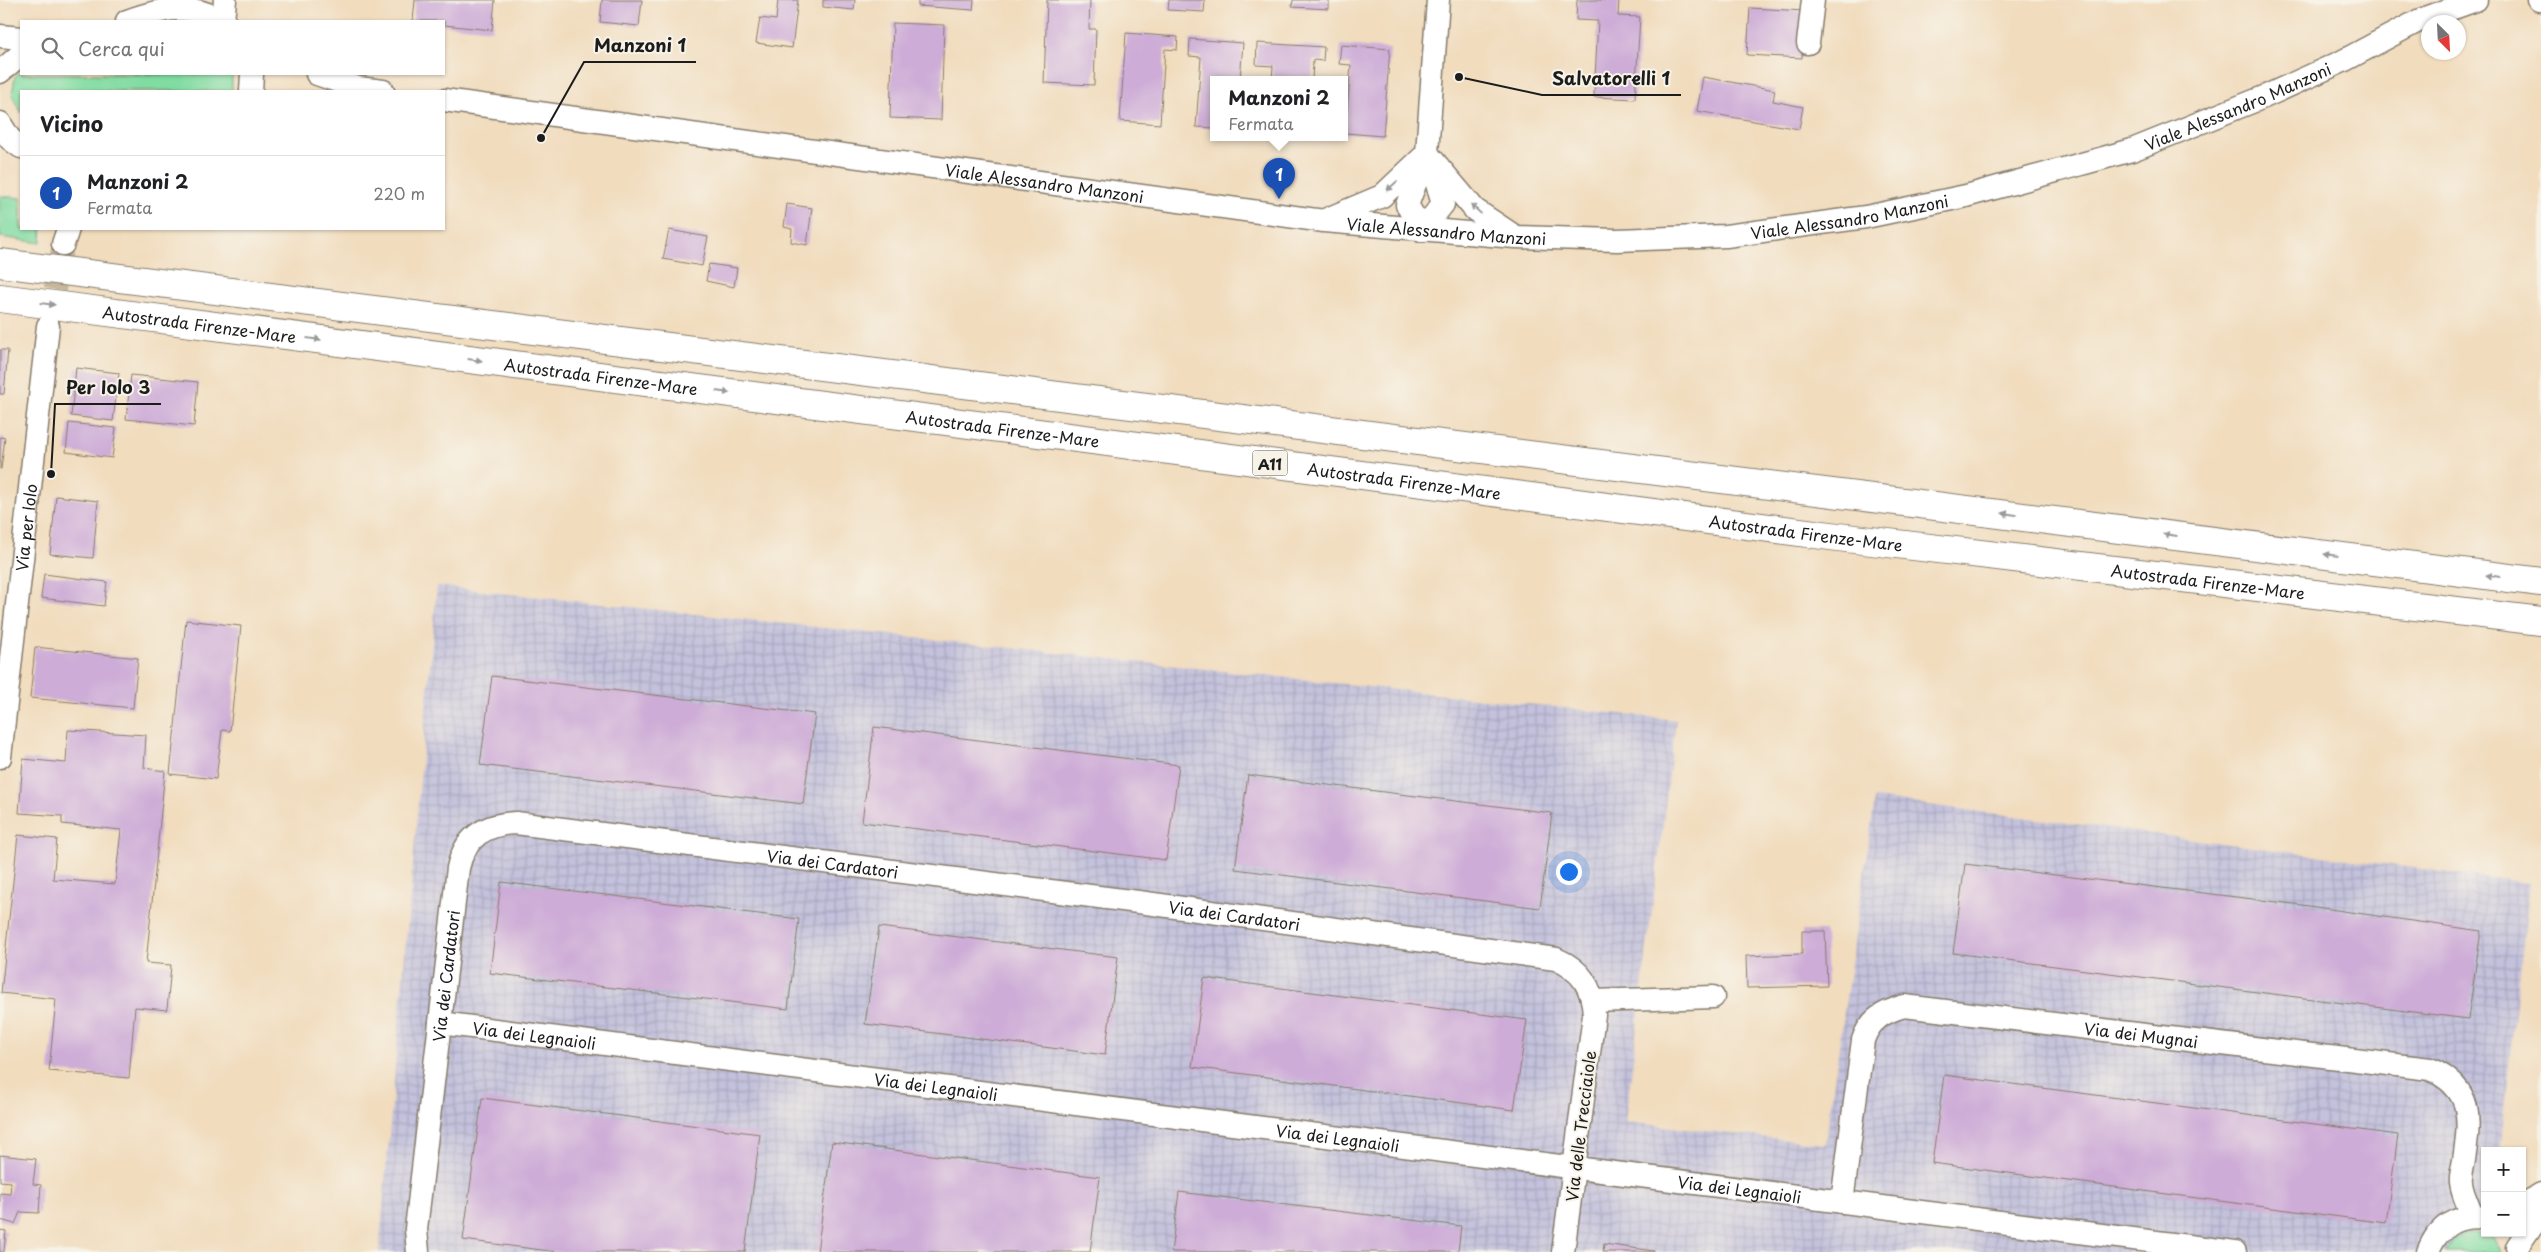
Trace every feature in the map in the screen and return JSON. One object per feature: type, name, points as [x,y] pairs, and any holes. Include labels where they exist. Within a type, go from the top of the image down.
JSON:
[{"type":"highway","points":[[0,262],[2541,582]]},
{"type":"highway","name":"Autostrada Firenze-Mare","points":[[0,298],[1818,535],[2541,621]]},
{"type":"street","points":[[120,20],[141,0]]},
{"type":"street","points":[[223,20],[225,0]]},
{"type":"street","points":[[1427,153],[1443,204],[1422,230],[1408,205],[1427,153],[1438,0]]},
{"type":"street","points":[[1808,43],[1813,0]]},
{"type":"street","points":[[2420,20],[2443,0]]},
{"type":"street","points":[[2420,20],[2476,0]]},
{"type":"street","points":[[130,20],[168,9],[187,8],[206,12],[221,20]]},
{"type":"street","name":"Viale Alessandro Manzoni","points":[[445,100],[1324,221],[1515,237],[1618,240],[1726,236],[1866,218],[1966,196],[2132,150],[2273,93],[2343,62],[2420,20]]},
{"type":"street","points":[[0,36],[20,38]]},
{"type":"street","points":[[0,72],[20,55]]},
{"type":"street","points":[[251,90],[252,75]]},
{"type":"street","points":[[318,75],[353,90]]},
{"type":"street","points":[[0,124],[10,139],[20,146]]},
{"type":"street","points":[[1324,221],[1382,196],[1427,153]]},
{"type":"street","points":[[1427,153],[1476,210],[1515,237]]},
{"type":"street","points":[[60,230],[64,244],[68,230]]},
{"type":"street","name":"Via per Iolo","points":[[0,757],[48,326]]},
{"type":"street","name":"Via dei Cardatori","points":[[418,1252],[416,1229],[461,853],[471,840],[484,829],[501,823],[516,823],[1156,904],[1556,959],[1570,965],[1582,976],[1593,1000]]},
{"type":"street","points":[[1593,1000],[1713,997]]},
{"type":"street","name":"Via delle Trecciaiole","points":[[1563,1252],[1593,1027],[1593,1000]]},
{"type":"street","name":"Via dei Mugnai","points":[[1842,1202],[1863,1040],[1867,1028],[1876,1018],[1904,1006],[2430,1069],[2444,1075],[2456,1086],[2468,1110],[2469,1123],[2461,1183],[2479,1217]]},
{"type":"street","name":"Via dei Legnaioli","points":[[440,1022],[1574,1169],[2235,1252]]},
{"type":"street","points":[[2449,1223],[2461,1183]]},
{"type":"street","points":[[2526,1203],[2541,1194]]},
{"type":"street","points":[[2514,1244],[2541,1212]]},
{"type":"street","points":[[2428,1252],[2439,1231],[2449,1223],[2479,1217]]},
{"type":"shaded area","points":[[437,586],[1676,720],[1625,1122],[1825,1144],[1875,798],[2530,883],[2499,1147],[2481,1147],[2481,1213],[2463,1252],[379,1252]]},
{"type":"green space","points":[[20,73],[20,75],[232,75],[232,90],[20,90],[20,111],[12,95],[15,76]]},
{"type":"green space","points":[[0,196],[20,198],[20,230],[42,230],[41,243],[0,237]]},
{"type":"green space","points":[[2471,1232],[2481,1235],[2481,1237],[2490,1237],[2502,1252],[2445,1252],[2454,1239]]},
{"type":"building","points":[[415,0],[495,0],[492,30],[445,25],[445,20],[413,20]]},
{"type":"building","points":[[602,0],[642,0],[639,26],[600,22]]},
{"type":"building","points":[[778,0],[798,0],[792,48],[756,43],[760,18],[776,20]]},
{"type":"building","points":[[823,0],[855,0],[854,10],[823,7]]},
{"type":"building","points":[[918,0],[974,0],[973,10],[918,6]]},
{"type":"building","points":[[1047,0],[1090,0],[1089,29],[1096,29],[1094,85],[1044,83]]},
{"type":"building","points":[[1169,0],[1205,0],[1204,12],[1168,10]]},
{"type":"building","points":[[1293,0],[1329,0],[1329,9],[1292,7]]},
{"type":"building","points":[[1577,0],[1619,0],[1618,16],[1640,17],[1635,99],[1594,97],[1598,21],[1576,20]]},
{"type":"building","points":[[1750,8],[1805,11],[1802,58],[1747,55]]},
{"type":"building","points":[[893,23],[944,25],[941,120],[890,118]]},
{"type":"building","points":[[1126,33],[1178,37],[1177,50],[1165,49],[1160,124],[1120,121]]},
{"type":"building","points":[[1190,39],[1243,43],[1240,76],[1210,76],[1210,128],[1196,127],[1201,57],[1189,56]]},
{"type":"building","points":[[1257,43],[1324,47],[1323,61],[1313,60],[1312,76],[1272,76],[1273,66],[1256,65]]},
{"type":"building","points":[[1341,45],[1390,49],[1383,136],[1348,133],[1348,99],[1351,65],[1339,64]]},
{"type":"building","points":[[1703,77],[1775,90],[1773,101],[1803,107],[1799,129],[1697,111]]},
{"type":"building","points":[[787,204],[812,208],[807,245],[791,242],[792,229],[784,227]]},
{"type":"building","points":[[669,230],[708,237],[702,266],[663,259]]},
{"type":"building","points":[[709,264],[737,268],[734,287],[706,281]]},
{"type":"building","points":[[0,350],[8,350],[4,394],[0,394]]},
{"type":"building","points":[[76,368],[119,373],[113,421],[71,416]]},
{"type":"building","points":[[131,375],[198,382],[194,426],[126,419]]},
{"type":"building","points":[[69,423],[116,428],[112,458],[66,452]]},
{"type":"building","points":[[0,437],[5,438],[1,469],[0,469]]},
{"type":"building","points":[[56,496],[98,501],[93,558],[50,554]]},
{"type":"building","points":[[44,574],[107,582],[104,606],[41,598]]},
{"type":"building","points":[[186,620],[241,626],[230,731],[222,730],[216,779],[170,774]]},
{"type":"building","points":[[35,647],[138,658],[133,708],[30,698]]},
{"type":"building","points":[[492,676],[815,714],[803,804],[480,765]]},
{"type":"building","points":[[874,727],[1179,765],[1166,860],[862,822]]},
{"type":"building","points":[[68,730],[146,735],[144,768],[165,771],[146,963],[171,965],[167,1010],[135,1007],[129,1078],[49,1071],[56,999],[1,993],[18,835],[57,839],[53,879],[115,884],[121,830],[62,824],[62,816],[19,813],[23,759],[66,763]]},
{"type":"building","points":[[1248,775],[1552,813],[1540,908],[1235,869]]},
{"type":"building","points":[[1965,864],[2302,905],[2481,931],[2468,1019],[1953,953]]},
{"type":"building","points":[[501,882],[799,919],[788,1009],[490,973]]},
{"type":"building","points":[[879,927],[1118,957],[1105,1055],[865,1024]]},
{"type":"building","points":[[1802,931],[1825,931],[1827,986],[1747,988],[1746,956],[1802,954]]},
{"type":"building","points":[[1204,978],[1527,1020],[1514,1110],[1192,1067]]},
{"type":"building","points":[[1944,1075],[2398,1135],[2386,1223],[1932,1163]]},
{"type":"building","points":[[482,1098],[760,1134],[745,1252],[558,1252],[463,1240]]},
{"type":"building","points":[[832,1142],[1100,1177],[1090,1252],[817,1252]]},
{"type":"building","points":[[0,1155],[36,1159],[33,1184],[41,1185],[39,1213],[20,1212],[15,1224],[0,1220],[0,1193],[10,1194],[11,1182],[0,1181]]},
{"type":"building","points":[[1179,1192],[1461,1226],[1458,1252],[1171,1252]]},
{"type":"building","points":[[0,1230],[6,1231],[4,1252],[0,1252]]},
{"type":"building","points":[[1604,1244],[1654,1251],[1654,1252],[1603,1252]]},
{"type":"tunnel","points":[[49,322],[63,244]]},
{"type":"place","name":"Salvatorelli 1","points":[[1459,77]]},
{"type":"place","name":"Manzoni 1","points":[[541,138]]},
{"type":"place","name":"Manzoni 2","points":[[1279,199]]},
{"type":"place","name":"Per Iolo 3","points":[[51,474]]}]
